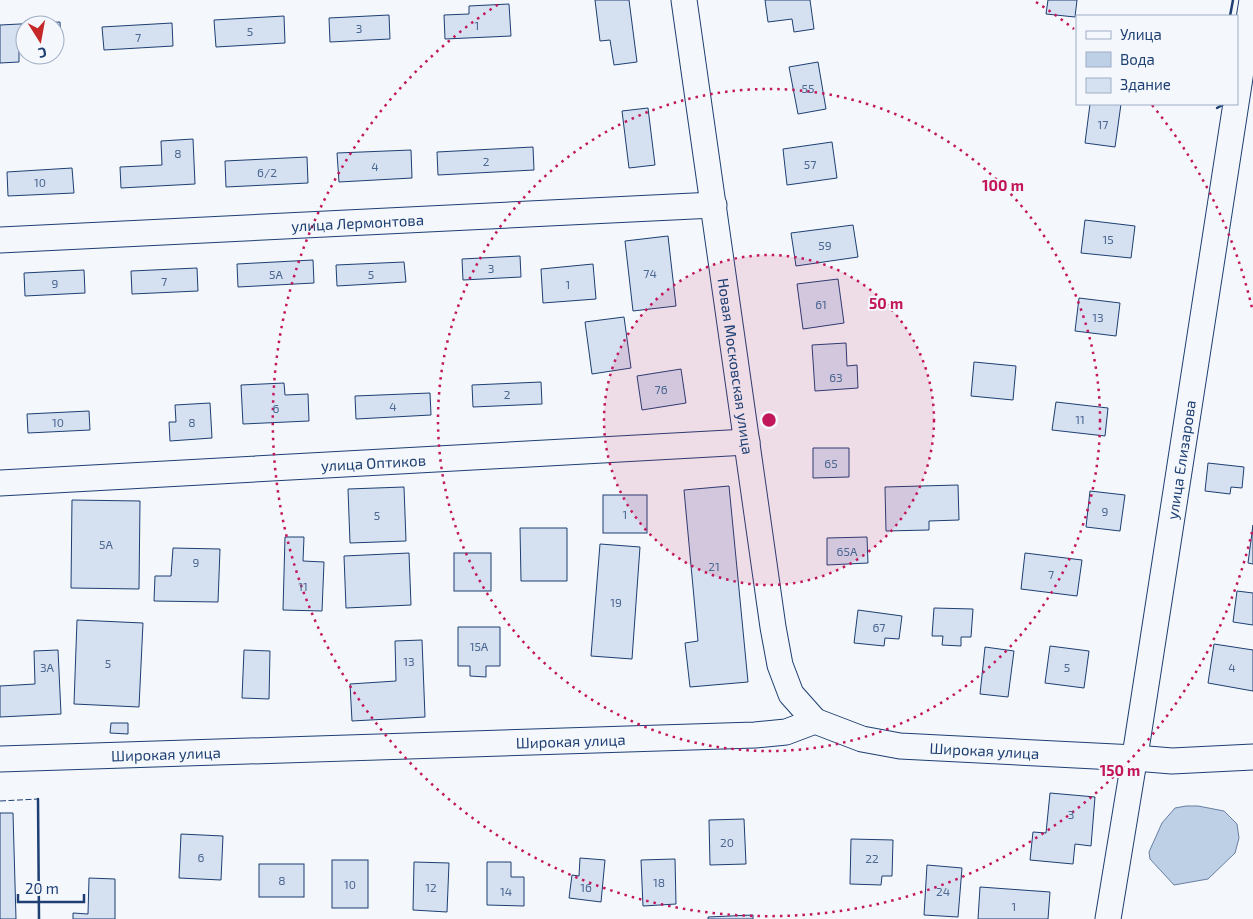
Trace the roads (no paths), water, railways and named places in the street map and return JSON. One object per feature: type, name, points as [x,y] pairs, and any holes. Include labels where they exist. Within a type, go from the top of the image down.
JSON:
[{"type":"street","name":"Новая Московская улица","points":[[684,0],[772,627],[780,665],[792,694],[816,721]]},
{"type":"street","name":"улица Елизарова","points":[[1238,94],[1252,0]]},
{"type":"street","name":"улица Елизарова","points":[[1108,919],[1135,758],[1236,105]]},
{"type":"street","points":[[1232,133],[1253,118]]},
{"type":"street","name":"улица Лермонтова","points":[[0,240],[714,205]]},
{"type":"street","name":"улица Оптиков","points":[[0,483],[747,442]]},
{"type":"street","name":"Широкая улица","points":[[0,759],[755,735],[786,732],[816,721],[862,739],[900,746],[1172,761],[1253,757]]},
{"type":"water","points":[[1198,806],[1224,811],[1237,824],[1239,838],[1235,853],[1208,879],[1174,885],[1150,859],[1149,852],[1162,823],[1175,808]]}]
